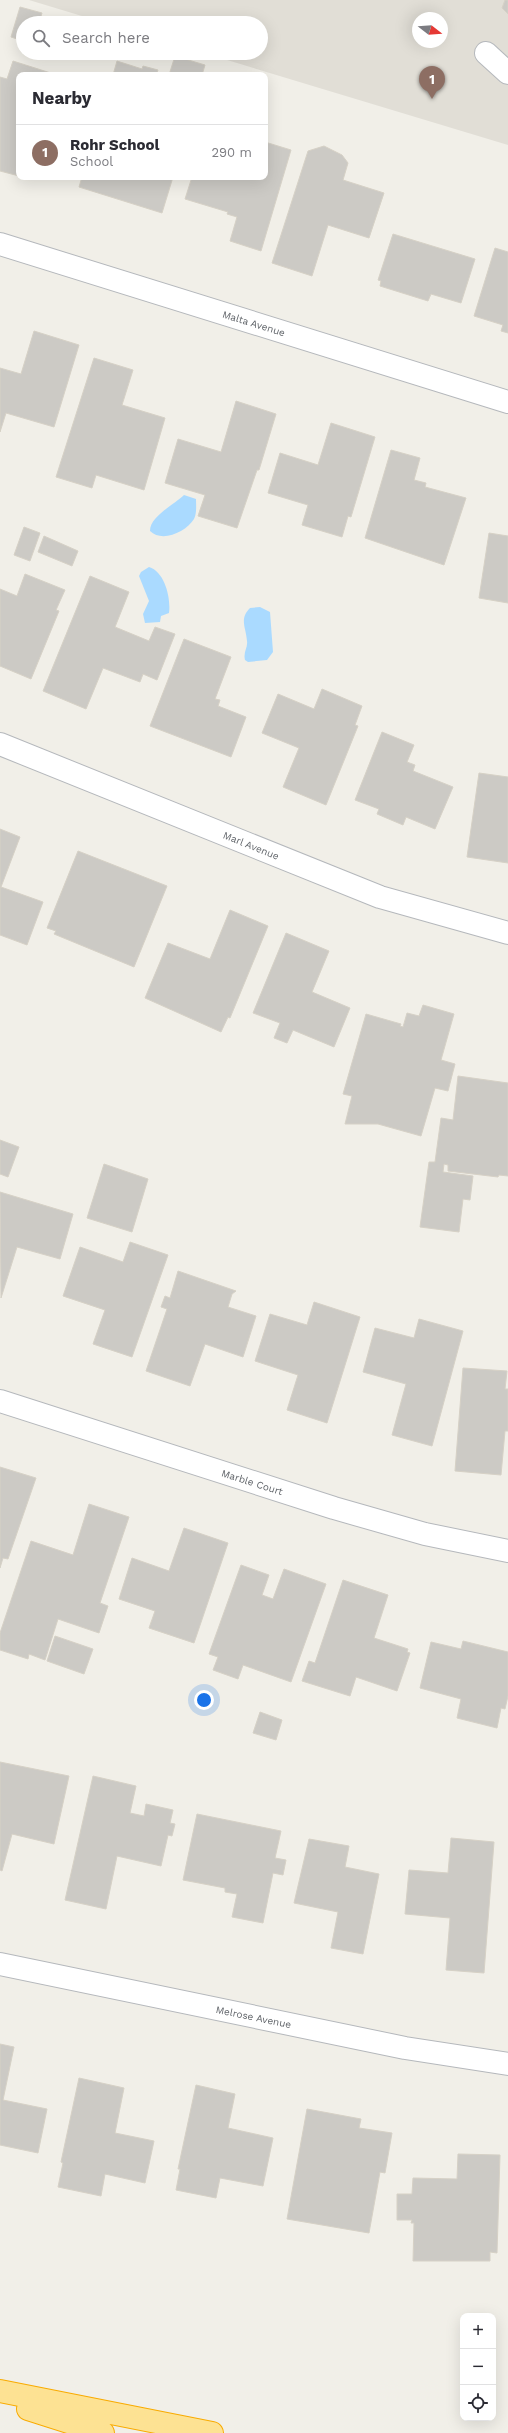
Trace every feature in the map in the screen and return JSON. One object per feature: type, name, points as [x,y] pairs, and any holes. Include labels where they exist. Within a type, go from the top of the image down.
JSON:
[{"type":"highway","points":[[0,2392],[212,2433]]},
{"type":"highway","points":[[0,2400],[103,2433]]},
{"type":"street","points":[[486,53],[508,73]]},
{"type":"street","name":"Malta Avenue","points":[[0,244],[508,402]]},
{"type":"street","name":"Marl Avenue","points":[[0,744],[380,897],[508,934]]},
{"type":"street","name":"Marble Court","points":[[0,1402],[334,1508],[425,1534],[508,1551]]},
{"type":"street","name":"Melrose Avenue","points":[[0,1964],[405,2048],[508,2064]]},
{"type":"shaded area","points":[[29,0],[508,0],[508,145],[268,72],[227,60],[268,60],[268,16],[82,16]]},
{"type":"water","points":[[184,495],[196,499],[196,514],[190,524],[180,532],[167,536],[161,536],[150,531],[154,520]]},
{"type":"water","points":[[149,567],[159,574],[166,586],[169,600],[169,613],[161,616],[160,622],[145,623],[143,614],[149,601],[139,576],[141,572]]},
{"type":"water","points":[[260,607],[270,612],[273,652],[267,660],[248,662],[245,660],[247,643],[244,620],[250,608]]},
{"type":"building","points":[[505,0],[508,0],[508,14],[502,8]]},
{"type":"building","points":[[20,7],[42,13],[41,16],[17,16]]},
{"type":"building","points":[[16,20],[16,39],[11,37]]},
{"type":"building","points":[[174,60],[188,60],[205,65],[203,72],[170,72]]},
{"type":"building","points":[[13,61],[48,72],[16,72],[16,175],[0,171],[0,77],[7,79]]},
{"type":"building","points":[[117,61],[142,69],[143,66],[158,70],[157,72],[114,72]]},
{"type":"building","points":[[268,143],[291,150],[261,251],[230,241],[237,217],[227,214],[228,212],[185,199],[191,180],[268,180]]},
{"type":"building","points":[[324,146],[342,155],[348,163],[343,180],[384,193],[369,238],[328,225],[312,276],[272,263],[308,151]]},
{"type":"building","points":[[81,180],[172,180],[162,213],[79,187]]},
{"type":"building","points":[[393,234],[475,259],[461,303],[431,294],[428,301],[380,286],[381,281],[378,280]]},
{"type":"building","points":[[495,248],[508,252],[508,333],[501,331],[503,325],[474,316]]},
{"type":"building","points":[[34,331],[79,345],[54,427],[6,413],[0,432],[0,368],[21,374]]},
{"type":"building","points":[[94,358],[133,370],[122,405],[165,418],[144,490],[96,475],[92,488],[56,477]]},
{"type":"building","points":[[236,401],[276,414],[259,470],[257,470],[237,528],[198,516],[205,495],[165,483],[178,439],[221,452]]},
{"type":"building","points":[[331,423],[375,437],[351,517],[348,516],[342,537],[302,525],[308,505],[268,493],[280,453],[318,465]]},
{"type":"building","points":[[391,450],[420,458],[414,480],[426,483],[425,487],[466,498],[444,565],[365,538]]},
{"type":"building","points":[[24,527],[40,533],[30,561],[14,555]]},
{"type":"building","points":[[489,533],[508,536],[508,603],[479,598]]},
{"type":"building","points":[[44,536],[78,551],[72,566],[38,552]]},
{"type":"building","points":[[25,574],[65,590],[56,610],[59,611],[31,679],[0,666],[0,589],[17,596]]},
{"type":"building","points":[[90,576],[129,592],[115,627],[149,641],[155,627],[175,634],[157,680],[143,674],[140,682],[103,668],[86,709],[43,691]]},
{"type":"building","points":[[184,639],[231,657],[215,699],[220,700],[218,706],[246,717],[231,757],[150,726]]},
{"type":"building","points":[[322,689],[362,706],[355,725],[358,726],[326,805],[283,787],[299,748],[262,733],[278,694],[314,709]]},
{"type":"building","points":[[382,732],[414,745],[407,762],[415,765],[413,771],[453,787],[435,829],[406,817],[403,825],[377,814],[379,809],[355,800]]},
{"type":"building","points":[[479,773],[508,777],[508,863],[467,857]]},
{"type":"building","points":[[0,829],[20,837],[1,887],[43,902],[27,945],[0,935]]},
{"type":"building","points":[[78,851],[167,886],[134,967],[54,934],[56,931],[47,928]]},
{"type":"building","points":[[230,910],[268,926],[230,1018],[228,1017],[221,1032],[145,998],[168,943],[210,959]]},
{"type":"building","points":[[286,933],[329,951],[312,992],[350,1008],[334,1047],[293,1030],[287,1043],[274,1038],[280,1023],[253,1013]]},
{"type":"building","points":[[423,1005],[454,1014],[441,1060],[455,1064],[448,1091],[435,1088],[421,1136],[378,1124],[345,1124],[352,1096],[343,1094],[366,1014],[401,1024],[400,1026],[403,1027],[407,1013],[419,1016]]},
{"type":"building","points":[[458,1076],[508,1083],[508,1176],[499,1175],[498,1177],[448,1171],[448,1165],[444,1164],[443,1172],[473,1176],[470,1200],[463,1199],[459,1232],[420,1227],[429,1162],[435,1162],[441,1118],[453,1120]]},
{"type":"building","points":[[0,1140],[19,1147],[8,1177],[0,1174]]},
{"type":"building","points":[[104,1164],[148,1179],[132,1232],[87,1218]]},
{"type":"building","points":[[0,1192],[73,1214],[60,1259],[17,1247],[1,1298]]},
{"type":"building","points":[[130,1242],[168,1255],[132,1357],[93,1344],[105,1310],[63,1296],[80,1247],[123,1262]]},
{"type":"building","points":[[178,1271],[236,1291],[232,1294],[228,1307],[256,1316],[243,1357],[205,1344],[190,1386],[146,1371],[167,1309],[161,1307],[165,1296],[170,1298]]},
{"type":"building","points":[[314,1302],[360,1317],[327,1423],[287,1410],[298,1375],[255,1361],[270,1314],[307,1325]]},
{"type":"building","points":[[419,1319],[463,1331],[432,1446],[392,1435],[406,1384],[363,1372],[375,1328],[414,1338]]},
{"type":"building","points":[[463,1368],[507,1371],[505,1389],[508,1389],[508,1431],[505,1431],[501,1475],[455,1471]]},
{"type":"building","points":[[0,1467],[36,1478],[8,1559],[3,1558],[0,1568]]},
{"type":"building","points":[[89,1504],[129,1517],[100,1603],[108,1606],[99,1633],[58,1619],[45,1660],[29,1654],[28,1659],[0,1650],[0,1633],[31,1541],[73,1555]]},
{"type":"building","points":[[184,1528],[228,1543],[194,1643],[149,1628],[155,1611],[119,1599],[132,1558],[169,1571]]},
{"type":"building","points":[[241,1565],[269,1575],[262,1595],[273,1599],[284,1569],[326,1584],[291,1682],[243,1665],[238,1679],[213,1670],[218,1657],[209,1654]]},
{"type":"building","points":[[343,1580],[388,1595],[374,1638],[408,1649],[407,1652],[410,1653],[397,1691],[356,1677],[350,1696],[302,1681],[309,1661],[315,1663]]},
{"type":"building","points":[[55,1636],[93,1649],[84,1674],[47,1661]]},
{"type":"building","points":[[463,1641],[508,1652],[508,1696],[505,1709],[501,1708],[497,1728],[457,1718],[461,1699],[420,1688],[431,1642],[461,1649]]},
{"type":"building","points":[[260,1712],[282,1720],[276,1740],[253,1733]]},
{"type":"building","points":[[0,1762],[69,1776],[54,1844],[12,1834],[2,1871],[0,1870]]},
{"type":"building","points":[[93,1776],[136,1786],[130,1813],[144,1816],[146,1804],[173,1810],[170,1823],[175,1824],[172,1836],[168,1835],[161,1866],[117,1856],[106,1909],[65,1900]]},
{"type":"building","points":[[197,1814],[281,1831],[275,1858],[286,1860],[283,1875],[273,1873],[263,1923],[232,1917],[237,1894],[225,1892],[225,1888],[183,1880]]},
{"type":"building","points":[[451,1838],[494,1842],[484,1973],[446,1970],[450,1918],[405,1914],[409,1870],[448,1873]]},
{"type":"building","points":[[309,1839],[349,1846],[345,1867],[379,1874],[363,1954],[331,1948],[338,1912],[294,1903]]},
{"type":"building","points":[[0,2044],[14,2047],[3,2100],[47,2109],[38,2153],[0,2145]]},
{"type":"building","points":[[79,2078],[124,2088],[115,2133],[154,2141],[145,2183],[105,2174],[101,2196],[58,2187],[63,2163],[61,2162]]},
{"type":"building","points":[[196,2085],[235,2094],[228,2128],[273,2138],[263,2186],[220,2178],[216,2198],[176,2190],[180,2169],[178,2169]]},
{"type":"building","points":[[307,2109],[361,2119],[359,2128],[392,2133],[385,2173],[380,2172],[369,2233],[287,2219]]},
{"type":"building","points":[[458,2154],[500,2155],[497,2253],[490,2252],[490,2261],[413,2261],[414,2223],[411,2223],[412,2220],[397,2220],[397,2194],[412,2194],[413,2178],[457,2179]]},
{"type":"place","name":"Rohr School","points":[[432,99]]}]
